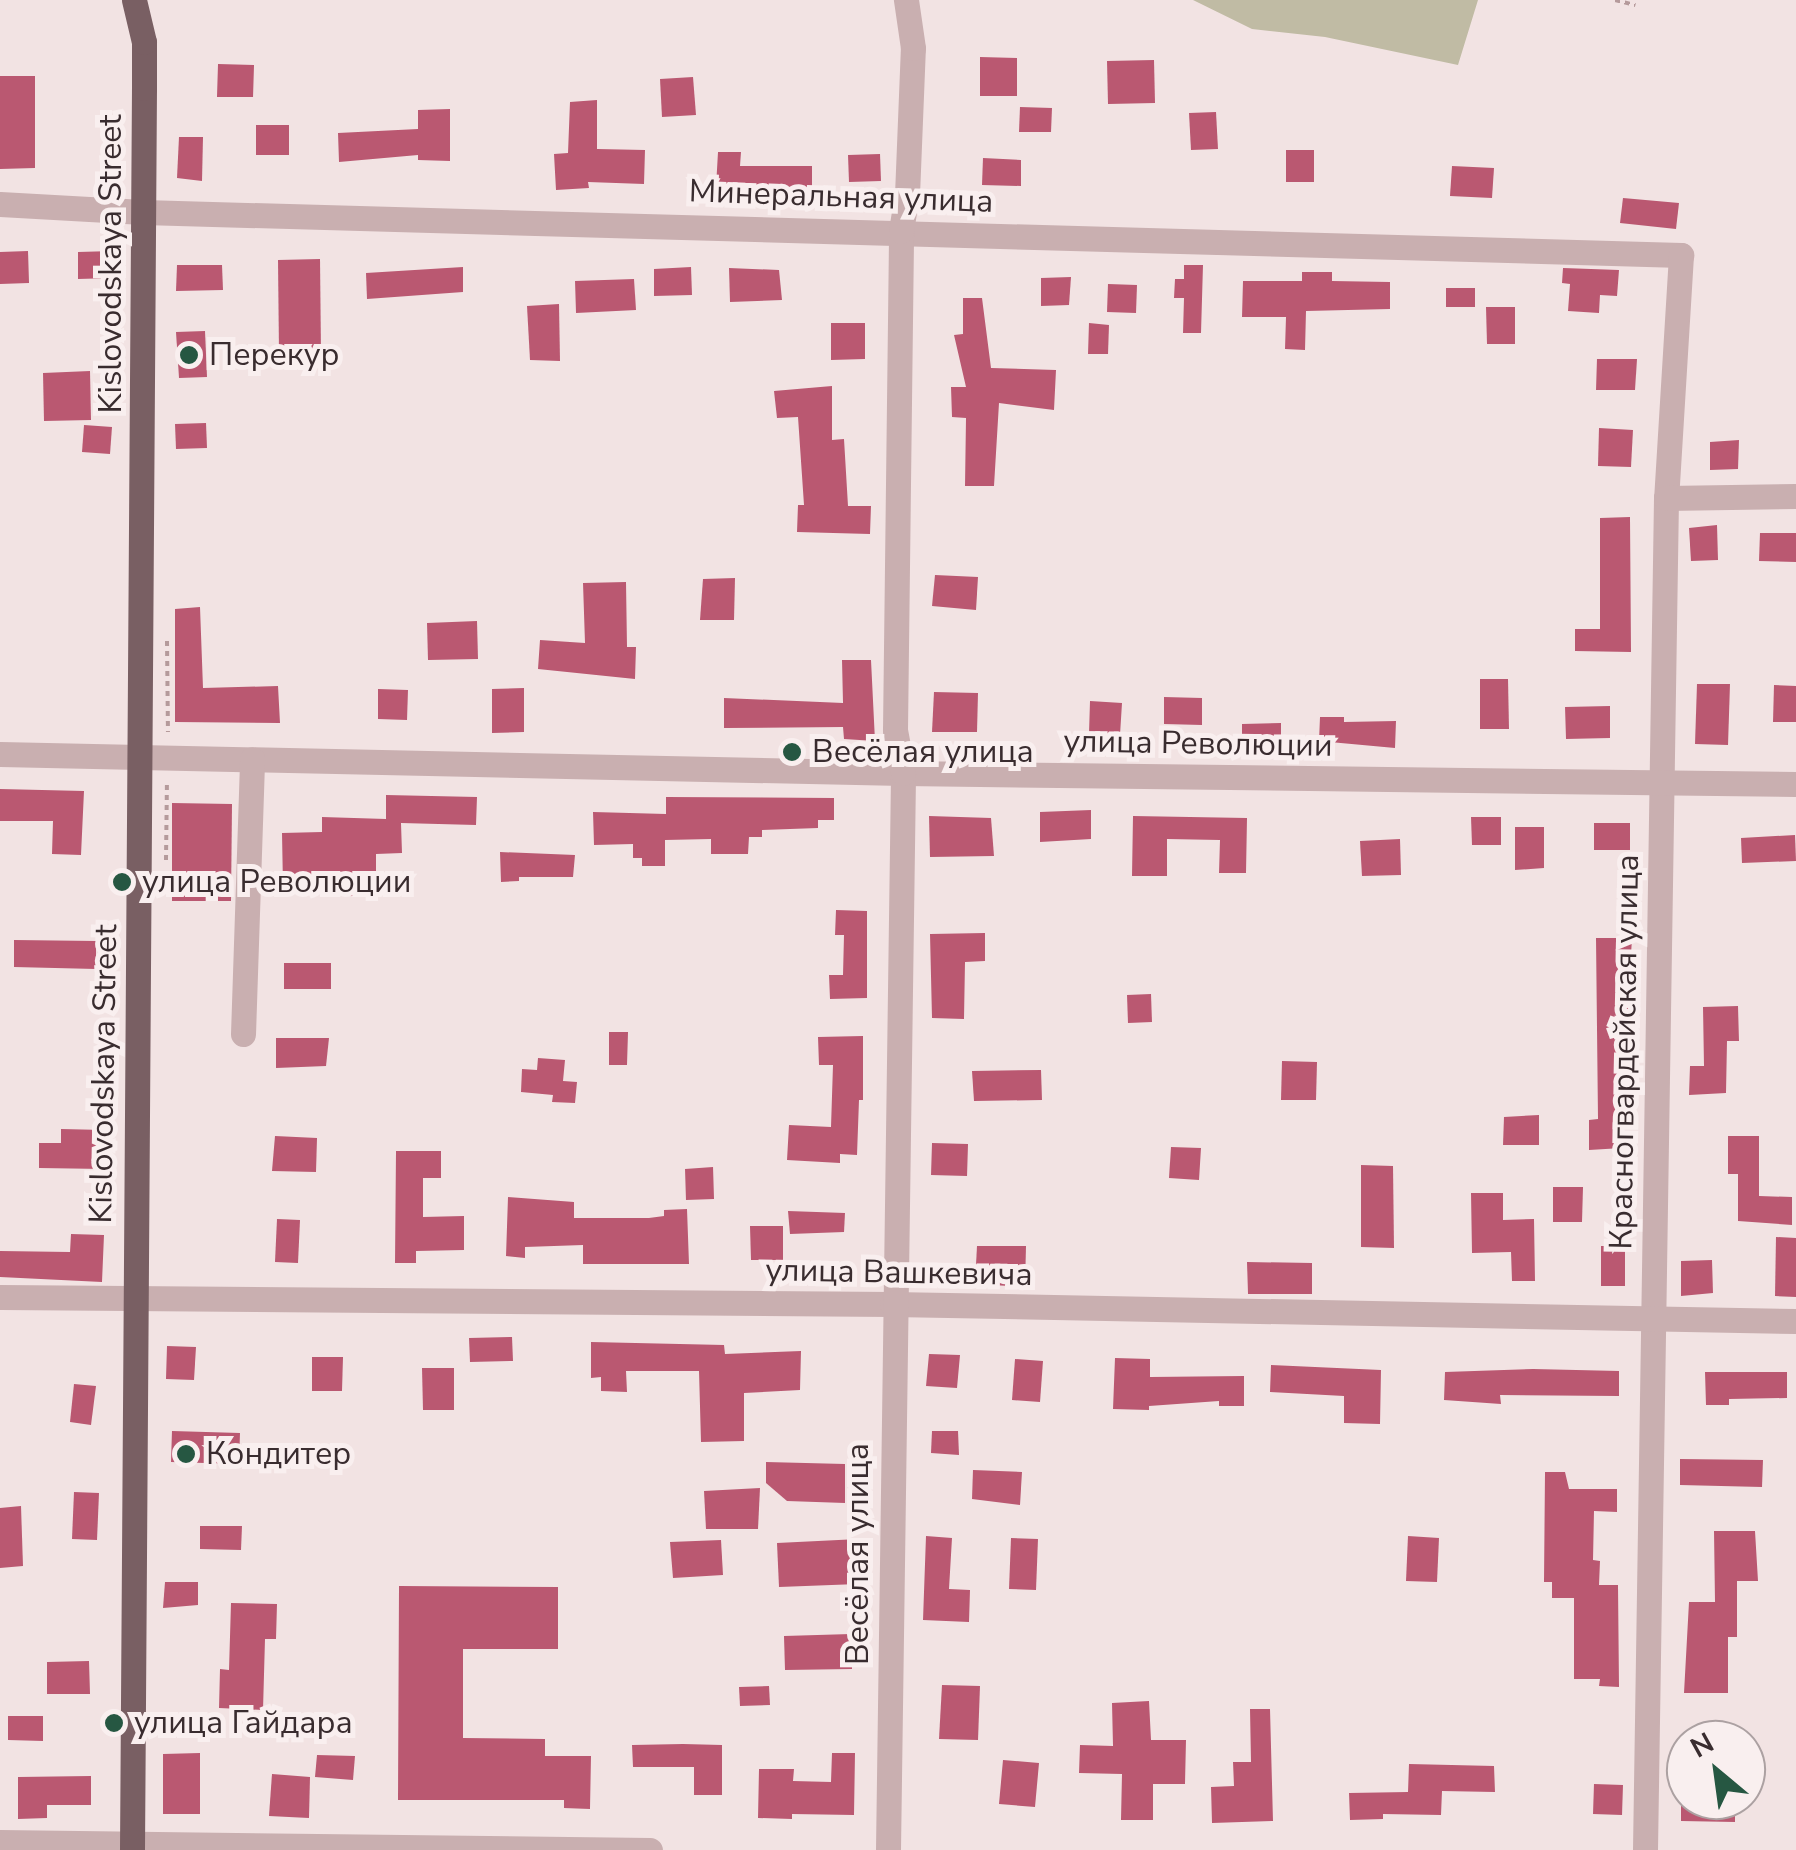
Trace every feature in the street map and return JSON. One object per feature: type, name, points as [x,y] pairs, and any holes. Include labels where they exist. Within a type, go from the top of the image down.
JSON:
[{"type":"main road","name":"Kislovodskaya Street","points":[[132,1847],[132,1299],[142,755],[144,42],[134,0]]},
{"type":"street","name":"Весёлая улица","points":[[888,1850],[892,1304],[903,773],[895,730],[901,231],[907,195],[913,48],[906,0]]},
{"type":"street","name":"Минеральная улица","points":[[0,204],[143,212],[1681,256]]},
{"type":"street","name":"Красногвардейская улица","points":[[1645,1850],[1666,498],[1681,256]]},
{"type":"street","points":[[1666,498],[1796,496]]},
{"type":"street","name":"улица Революции","points":[[0,754],[903,773],[1796,784]]},
{"type":"street","points":[[243,1034],[252,759]]},
{"type":"street","name":"улица Вашкевича","points":[[0,1298],[892,1304],[1796,1321]]},
{"type":"street","points":[[0,1842],[132,1847],[650,1850]]},
{"type":"path","points":[[1616,0],[1635,5]]},
{"type":"shaded area","points":[[1193,0],[1478,0],[1458,65],[1325,37],[1252,29]]},
{"type":"building","points":[[980,57],[1017,58],[1017,96],[980,96]]},
{"type":"building","points":[[1154,60],[1155,103],[1108,104],[1107,61]]},
{"type":"building","points":[[218,64],[254,65],[253,97],[217,97]]},
{"type":"building","points":[[0,76],[35,76],[35,168],[0,169]]},
{"type":"building","points":[[693,77],[696,115],[662,117],[660,79]]},
{"type":"building","points":[[597,100],[597,149],[645,150],[644,184],[588,182],[589,188],[556,190],[554,154],[568,153],[570,102]]},
{"type":"building","points":[[1020,107],[1052,108],[1051,132],[1019,132]]},
{"type":"building","points":[[450,109],[450,161],[418,160],[418,155],[339,162],[338,133],[418,129],[418,110]]},
{"type":"building","points":[[1216,112],[1218,149],[1191,150],[1189,113]]},
{"type":"building","points":[[256,125],[289,125],[289,155],[256,155]]},
{"type":"building","points":[[179,137],[203,137],[202,181],[177,178]]},
{"type":"building","points":[[1286,150],[1314,150],[1314,182],[1286,182]]},
{"type":"building","points":[[718,152],[741,152],[740,166],[812,166],[812,196],[766,200],[766,194],[716,187]]},
{"type":"building","points":[[880,154],[881,181],[849,182],[848,155]]},
{"type":"building","points":[[983,158],[1021,160],[1021,186],[982,185]]},
{"type":"building","points":[[1452,166],[1494,168],[1492,198],[1450,196]]},
{"type":"building","points":[[1623,198],[1679,203],[1676,229],[1620,223]]},
{"type":"building","points":[[28,251],[29,283],[0,284],[0,252]]},
{"type":"building","points":[[113,251],[113,278],[78,279],[78,252]]},
{"type":"building","points":[[320,259],[321,354],[279,353],[278,260]]},
{"type":"building","points":[[177,265],[222,265],[223,290],[176,291]]},
{"type":"building","points":[[1184,265],[1203,265],[1201,333],[1183,333],[1184,298],[1174,298],[1175,279],[1184,279]]},
{"type":"building","points":[[463,267],[463,292],[367,299],[366,273]]},
{"type":"building","points":[[691,267],[692,295],[654,296],[654,269]]},
{"type":"building","points":[[729,268],[779,270],[782,300],[730,302]]},
{"type":"building","points":[[1563,268],[1619,270],[1617,296],[1600,295],[1599,313],[1568,311],[1570,284],[1562,283]]},
{"type":"building","points":[[1302,272],[1332,272],[1332,281],[1390,282],[1390,309],[1306,311],[1305,350],[1285,349],[1286,317],[1242,317],[1243,281],[1302,281]]},
{"type":"building","points":[[1071,277],[1069,305],[1041,306],[1041,278]]},
{"type":"building","points":[[634,279],[636,310],[576,313],[575,281]]},
{"type":"building","points":[[1108,284],[1137,285],[1136,313],[1107,312]]},
{"type":"building","points":[[1446,288],[1475,288],[1475,307],[1446,307]]},
{"type":"building","points":[[963,298],[982,298],[991,368],[1056,370],[1054,410],[999,403],[994,486],[965,486],[966,418],[952,417],[951,387],[966,387],[954,335],[963,334]]},
{"type":"building","points":[[559,304],[560,361],[530,360],[527,306]]},
{"type":"building","points":[[1486,307],[1515,307],[1515,344],[1487,344]]},
{"type":"building","points":[[831,323],[865,323],[865,359],[831,360]]},
{"type":"building","points":[[1089,323],[1109,325],[1108,354],[1088,354]]},
{"type":"building","points":[[205,331],[207,377],[179,378],[176,332]]},
{"type":"building","points":[[1597,359],[1637,359],[1635,390],[1596,390]]},
{"type":"building","points":[[90,371],[91,420],[44,421],[43,373]]},
{"type":"building","points":[[832,386],[832,440],[844,439],[848,506],[871,506],[870,534],[797,532],[798,505],[804,505],[798,417],[777,418],[774,391]]},
{"type":"building","points":[[206,423],[207,448],[176,449],[175,424]]},
{"type":"building","points":[[84,425],[112,427],[110,454],[82,452]]},
{"type":"building","points":[[1599,428],[1633,430],[1631,467],[1598,466]]},
{"type":"building","points":[[1739,440],[1738,469],[1710,470],[1710,442]]},
{"type":"building","points":[[1630,517],[1631,652],[1575,651],[1575,629],[1600,629],[1600,518]]},
{"type":"building","points":[[1717,525],[1718,560],[1691,561],[1689,528]]},
{"type":"building","points":[[1760,533],[1796,533],[1796,562],[1759,561]]},
{"type":"building","points":[[935,575],[978,577],[976,610],[932,606]]},
{"type":"building","points":[[735,578],[734,620],[700,620],[703,579]]},
{"type":"building","points":[[626,582],[627,647],[636,647],[635,679],[538,669],[540,640],[585,643],[583,583]]},
{"type":"building","points":[[200,607],[203,688],[278,686],[280,723],[175,722],[175,609]]},
{"type":"building","points":[[477,621],[478,659],[428,660],[427,623]]},
{"type":"building","points":[[842,660],[871,660],[875,741],[844,739],[843,727],[724,728],[724,698],[843,703]]},
{"type":"building","points":[[1480,679],[1508,679],[1509,729],[1480,729]]},
{"type":"building","points":[[1697,684],[1730,684],[1728,745],[1695,744]]},
{"type":"building","points":[[1774,685],[1796,686],[1796,722],[1773,722]]},
{"type":"building","points":[[524,688],[524,732],[492,733],[492,689]]},
{"type":"building","points":[[378,689],[408,690],[407,720],[378,719]]},
{"type":"building","points":[[934,692],[978,693],[977,732],[932,732]]},
{"type":"building","points":[[1164,697],[1202,698],[1202,725],[1164,724]]},
{"type":"building","points":[[1090,701],[1122,703],[1120,735],[1089,734]]},
{"type":"building","points":[[1610,706],[1610,738],[1566,739],[1565,707]]},
{"type":"building","points":[[1320,717],[1344,717],[1344,722],[1396,721],[1395,748],[1319,741]]},
{"type":"building","points":[[1281,723],[1281,748],[1242,747],[1242,724]]},
{"type":"building","points":[[0,789],[84,791],[81,855],[52,854],[53,821],[0,821]]},
{"type":"building","points":[[386,795],[477,797],[476,825],[401,823],[402,853],[376,854],[376,896],[348,896],[348,884],[283,887],[282,833],[322,832],[322,817],[386,819]]},
{"type":"building","points":[[666,797],[834,798],[834,820],[818,820],[818,828],[762,830],[762,837],[749,837],[748,854],[711,854],[711,839],[665,840],[665,866],[642,866],[642,858],[633,858],[633,844],[594,845],[593,812],[666,814]]},
{"type":"building","points":[[172,803],[232,804],[231,901],[172,901]]},
{"type":"building","points":[[1091,810],[1091,839],[1040,842],[1040,812]]},
{"type":"building","points":[[929,816],[991,818],[994,856],[930,857]]},
{"type":"building","points":[[1133,816],[1247,818],[1246,873],[1219,873],[1220,840],[1167,839],[1167,876],[1132,876]]},
{"type":"building","points":[[1471,817],[1501,817],[1501,845],[1472,845]]},
{"type":"building","points":[[1594,823],[1630,823],[1630,850],[1594,850]]},
{"type":"building","points":[[1515,827],[1544,827],[1544,868],[1515,870]]},
{"type":"building","points":[[1795,835],[1796,861],[1742,863],[1741,838]]},
{"type":"building","points":[[1400,839],[1401,875],[1362,876],[1360,841]]},
{"type":"building","points":[[500,852],[575,855],[573,877],[519,877],[519,881],[501,882]]},
{"type":"building","points":[[836,910],[867,911],[867,998],[830,999],[829,975],[843,975],[844,935],[835,935]]},
{"type":"building","points":[[985,933],[985,961],[965,962],[964,1019],[932,1018],[930,934]]},
{"type":"building","points":[[1596,938],[1632,938],[1625,1056],[1629,1087],[1622,1087],[1622,1148],[1589,1150],[1589,1120],[1598,1119]]},
{"type":"building","points":[[14,940],[96,941],[96,969],[14,967]]},
{"type":"building","points":[[284,963],[331,963],[331,989],[284,989]]},
{"type":"building","points":[[1151,994],[1152,1022],[1128,1023],[1127,995]]},
{"type":"building","points":[[1738,1006],[1739,1041],[1727,1041],[1726,1093],[1689,1095],[1690,1066],[1704,1066],[1703,1007]]},
{"type":"building","points":[[609,1032],[628,1032],[627,1065],[609,1065]]},
{"type":"building","points":[[863,1036],[863,1100],[859,1100],[857,1155],[840,1154],[840,1163],[787,1160],[789,1125],[831,1127],[833,1065],[819,1065],[818,1037]]},
{"type":"building","points":[[276,1038],[329,1038],[326,1066],[276,1068]]},
{"type":"building","points":[[538,1058],[565,1060],[563,1081],[577,1082],[575,1103],[552,1102],[553,1095],[521,1092],[522,1069],[537,1070]]},
{"type":"building","points":[[1282,1061],[1317,1062],[1316,1100],[1281,1100]]},
{"type":"building","points":[[1041,1070],[1042,1100],[974,1101],[972,1071]]},
{"type":"building","points":[[1539,1115],[1539,1145],[1503,1145],[1504,1117]]},
{"type":"building","points":[[61,1129],[104,1130],[104,1169],[39,1168],[39,1143],[61,1143]]},
{"type":"building","points":[[275,1136],[317,1138],[316,1172],[272,1171]]},
{"type":"building","points":[[1728,1136],[1759,1136],[1759,1196],[1792,1197],[1792,1225],[1738,1221],[1738,1174],[1728,1174]]},
{"type":"building","points":[[932,1143],[968,1144],[967,1176],[931,1175]]},
{"type":"building","points":[[1171,1147],[1201,1148],[1199,1180],[1169,1178]]},
{"type":"building","points":[[396,1151],[441,1151],[441,1178],[423,1178],[423,1217],[464,1216],[464,1250],[416,1251],[416,1263],[395,1263]]},
{"type":"building","points":[[1361,1165],[1393,1166],[1394,1248],[1361,1247]]},
{"type":"building","points":[[713,1167],[714,1199],[686,1200],[685,1169]]},
{"type":"building","points":[[1553,1187],[1583,1187],[1582,1222],[1553,1222]]},
{"type":"building","points":[[1471,1193],[1503,1193],[1503,1220],[1534,1219],[1535,1281],[1512,1281],[1511,1252],[1472,1253]]},
{"type":"building","points":[[508,1197],[574,1202],[574,1218],[649,1218],[664,1216],[664,1210],[687,1209],[689,1264],[583,1264],[583,1245],[525,1247],[525,1258],[506,1256]]},
{"type":"building","points":[[788,1211],[845,1213],[844,1232],[790,1234]]},
{"type":"building","points":[[277,1219],[300,1220],[298,1263],[275,1262]]},
{"type":"building","points":[[750,1226],[783,1226],[783,1260],[751,1260]]},
{"type":"building","points":[[71,1234],[104,1235],[102,1282],[0,1277],[0,1251],[70,1252]]},
{"type":"building","points":[[1776,1237],[1796,1238],[1796,1297],[1775,1296]]},
{"type":"building","points":[[977,1246],[1026,1246],[1025,1287],[975,1284]]},
{"type":"building","points":[[1601,1246],[1625,1246],[1625,1286],[1601,1286]]},
{"type":"building","points":[[1712,1260],[1713,1293],[1681,1296],[1681,1261]]},
{"type":"building","points":[[1247,1262],[1312,1263],[1312,1294],[1248,1294]]},
{"type":"building","points":[[512,1337],[513,1361],[470,1362],[469,1338]]},
{"type":"building","points":[[591,1342],[724,1345],[725,1354],[801,1351],[800,1390],[744,1393],[744,1441],[701,1442],[699,1371],[626,1371],[627,1392],[601,1391],[601,1377],[591,1378]]},
{"type":"building","points":[[167,1346],[196,1347],[194,1380],[166,1379]]},
{"type":"building","points":[[929,1354],[960,1355],[957,1388],[926,1386]]},
{"type":"building","points":[[312,1357],[343,1357],[342,1391],[312,1391]]},
{"type":"building","points":[[1115,1358],[1150,1359],[1150,1377],[1244,1376],[1244,1406],[1219,1406],[1219,1401],[1149,1406],[1149,1410],[1113,1409]]},
{"type":"building","points":[[1015,1359],[1043,1361],[1040,1402],[1012,1400]]},
{"type":"building","points":[[1271,1365],[1381,1370],[1380,1424],[1344,1423],[1344,1396],[1270,1392]]},
{"type":"building","points":[[422,1368],[454,1368],[454,1410],[423,1410]]},
{"type":"building","points":[[1619,1371],[1619,1396],[1500,1395],[1501,1404],[1444,1400],[1445,1372]]},
{"type":"building","points":[[1705,1372],[1787,1372],[1787,1398],[1729,1399],[1729,1405],[1706,1405]]},
{"type":"building","points":[[74,1384],[96,1386],[91,1425],[70,1422]]},
{"type":"building","points":[[172,1431],[240,1433],[239,1464],[171,1462]]},
{"type":"building","points":[[932,1431],[958,1431],[959,1455],[931,1453]]},
{"type":"building","points":[[1680,1459],[1763,1460],[1762,1487],[1680,1485]]},
{"type":"building","points":[[766,1462],[845,1464],[845,1503],[787,1501],[766,1483]]},
{"type":"building","points":[[973,1470],[1022,1472],[1020,1505],[972,1499]]},
{"type":"building","points":[[1545,1472],[1565,1472],[1569,1489],[1617,1489],[1617,1512],[1594,1511],[1593,1560],[1600,1561],[1599,1585],[1618,1585],[1619,1687],[1599,1686],[1600,1679],[1574,1679],[1574,1598],[1552,1598],[1552,1582],[1544,1582]]},
{"type":"building","points":[[760,1488],[758,1529],[706,1529],[704,1491]]},
{"type":"building","points":[[74,1492],[99,1493],[97,1540],[72,1539]]},
{"type":"building","points":[[21,1506],[23,1566],[0,1568],[0,1508]]},
{"type":"building","points":[[200,1526],[242,1526],[241,1550],[200,1549]]},
{"type":"building","points":[[1714,1531],[1755,1531],[1758,1581],[1737,1581],[1737,1637],[1728,1637],[1728,1693],[1684,1693],[1689,1602],[1715,1602]]},
{"type":"building","points":[[926,1536],[952,1538],[949,1589],[970,1590],[969,1622],[923,1620]]},
{"type":"building","points":[[1408,1536],[1439,1538],[1437,1582],[1406,1581]]},
{"type":"building","points":[[1011,1538],[1038,1539],[1036,1590],[1009,1589]]},
{"type":"building","points":[[859,1539],[858,1584],[779,1587],[777,1543]]},
{"type":"building","points":[[721,1540],[723,1575],[673,1578],[670,1542]]},
{"type":"building","points":[[165,1582],[198,1582],[198,1605],[163,1608]]},
{"type":"building","points":[[399,1586],[558,1587],[558,1649],[463,1649],[463,1738],[545,1739],[545,1756],[591,1756],[590,1809],[564,1808],[564,1800],[398,1800]]},
{"type":"building","points":[[231,1603],[277,1604],[276,1639],[265,1639],[263,1710],[219,1708],[220,1669],[229,1670]]},
{"type":"building","points":[[851,1634],[852,1669],[785,1670],[784,1636]]},
{"type":"building","points":[[89,1661],[90,1694],[47,1694],[47,1662]]},
{"type":"building","points":[[942,1685],[980,1686],[978,1740],[939,1739]]},
{"type":"building","points":[[769,1686],[770,1705],[740,1706],[739,1687]]},
{"type":"building","points":[[1149,1701],[1151,1740],[1186,1740],[1185,1784],[1153,1784],[1153,1820],[1121,1820],[1122,1774],[1079,1773],[1080,1745],[1113,1746],[1112,1703]]},
{"type":"building","points":[[1250,1709],[1270,1709],[1273,1821],[1212,1823],[1211,1787],[1234,1786],[1233,1762],[1251,1762]]},
{"type":"building","points":[[8,1716],[43,1716],[43,1741],[8,1740]]},
{"type":"building","points":[[632,1745],[722,1745],[722,1795],[694,1795],[694,1767],[633,1767]]},
{"type":"building","points":[[200,1753],[200,1814],[163,1814],[163,1754]]},
{"type":"building","points":[[832,1753],[855,1753],[854,1815],[758,1818],[759,1769],[794,1769],[793,1781],[831,1782]]},
{"type":"building","points":[[317,1755],[355,1756],[353,1780],[315,1777]]},
{"type":"building","points":[[1003,1760],[1039,1763],[1035,1807],[999,1804]]},
{"type":"building","points":[[1409,1764],[1494,1766],[1495,1792],[1442,1791],[1441,1815],[1383,1814],[1383,1819],[1350,1820],[1349,1793],[1408,1792]]},
{"type":"building","points":[[272,1774],[310,1777],[309,1818],[269,1816]]},
{"type":"building","points":[[91,1776],[91,1805],[47,1805],[47,1818],[18,1819],[18,1777]]},
{"type":"building","points":[[1594,1784],[1623,1785],[1622,1815],[1593,1814]]},
{"type":"building","points":[[1735,1820],[1735,1822],[1681,1821]]},
{"type":"place","name":"Перекур","points":[[189,355]]},
{"type":"place","name":"Весёлая улица","points":[[792,752]]},
{"type":"place","name":"улица Революции","points":[[122,882]]},
{"type":"place","name":"Кондитер","points":[[186,1454]]},
{"type":"place","name":"улица Гайдара","points":[[114,1723]]}]
